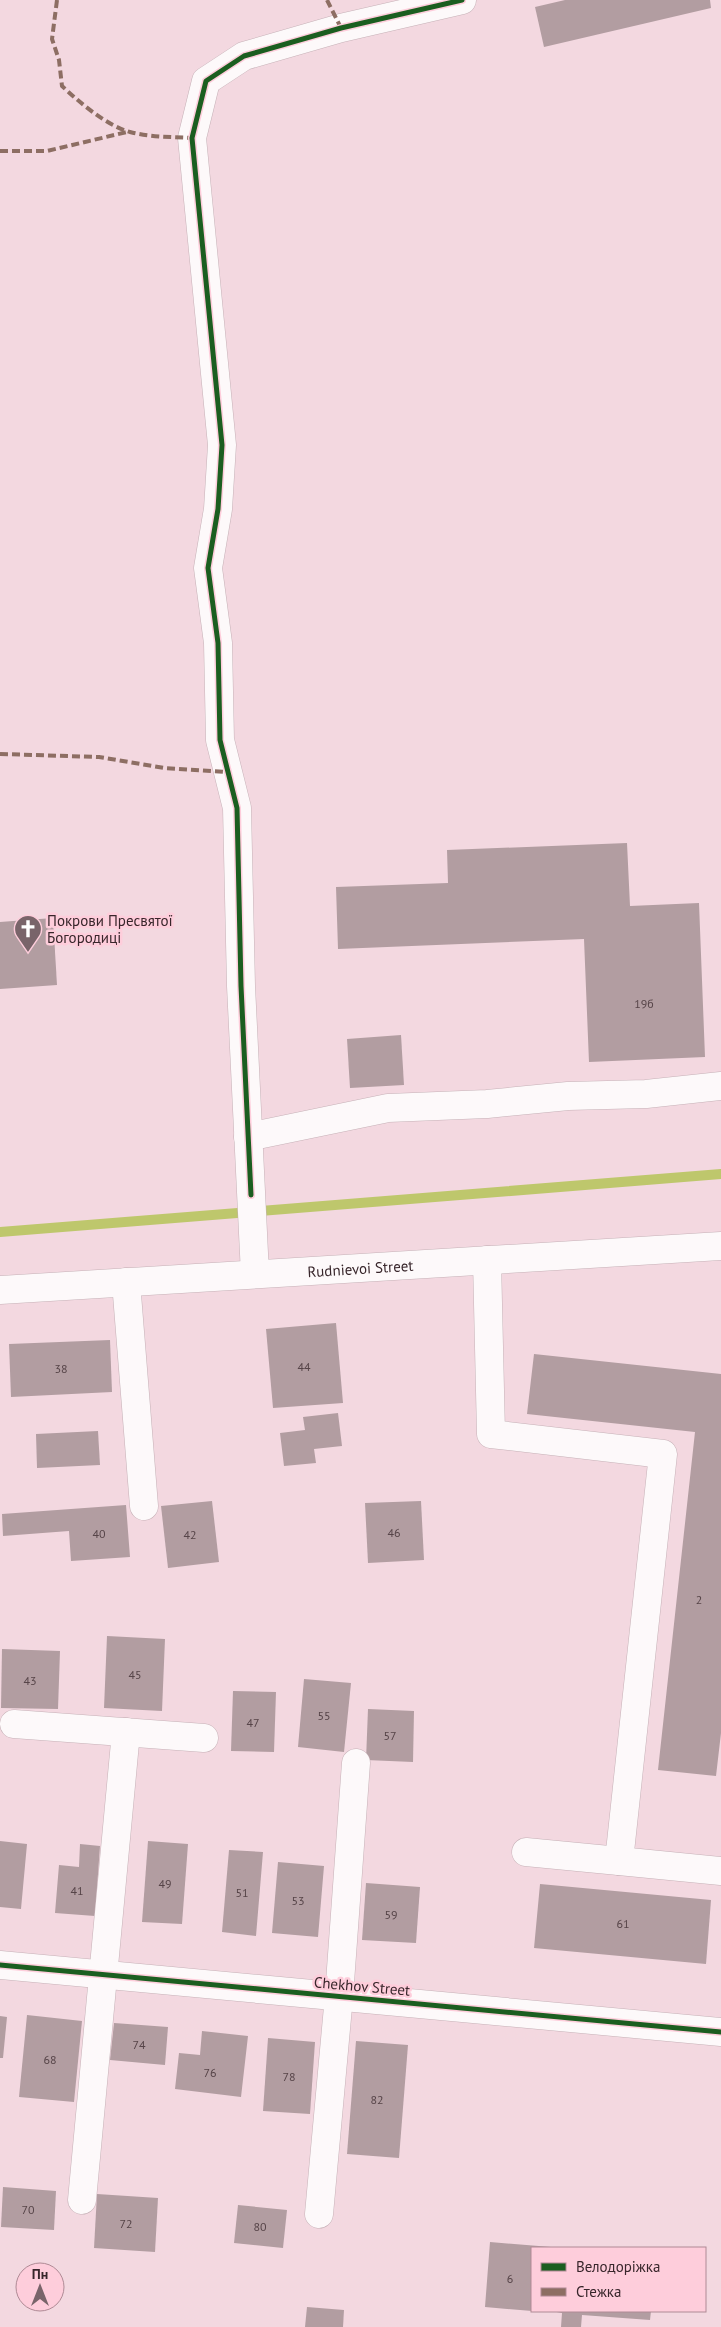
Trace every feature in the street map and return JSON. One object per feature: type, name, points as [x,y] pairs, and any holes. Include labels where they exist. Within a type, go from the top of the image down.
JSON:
[{"type":"street","points":[[254,1274],[241,986],[236,808],[220,740],[218,643],[208,568],[218,509],[222,445],[192,138],[206,81],[244,56],[341,28],[462,0]]},
{"type":"street","points":[[248,1137],[388,1108],[487,1104],[568,1096],[646,1094],[721,1086]]},
{"type":"street","name":"Rudnievoi Street","points":[[0,1290],[721,1246]]},
{"type":"street","points":[[487,1260],[491,1434],[664,1454],[619,1861]]},
{"type":"street","points":[[126,1282],[144,1506]]},
{"type":"street","points":[[14,1724],[204,1738]]},
{"type":"street","points":[[82,2200],[126,1732]]},
{"type":"street","points":[[319,2214],[339,1996],[356,1763]]},
{"type":"street","points":[[526,1852],[721,1871]]},
{"type":"street","name":"Chekhov Street","points":[[0,1964],[721,2032]]},
{"type":"building","points":[[565,0],[710,0],[711,8],[544,47],[535,7]]},
{"type":"building","points":[[627,843],[630,906],[699,903],[705,1057],[589,1062],[584,939],[338,949],[336,887],[448,883],[447,850]]},
{"type":"building","name":"Покрови Пресвятої Богородиці","points":[[53,918],[57,985],[0,989],[0,922]]},
{"type":"building","points":[[401,1035],[404,1085],[350,1088],[347,1039]]},
{"type":"building","points":[[336,1323],[343,1403],[273,1408],[266,1329]]},
{"type":"building","points":[[110,1340],[112,1392],[11,1397],[9,1344]]},
{"type":"building","points":[[534,1354],[721,1374],[721,1733],[716,1776],[658,1770],[695,1432],[527,1414]]},
{"type":"building","points":[[338,1413],[342,1446],[314,1449],[316,1463],[284,1466],[280,1433],[305,1430],[303,1417]]},
{"type":"building","points":[[98,1431],[100,1465],[37,1468],[36,1434]]},
{"type":"building","points":[[212,1501],[219,1562],[168,1568],[161,1506]]},
{"type":"building","points":[[421,1501],[424,1560],[368,1563],[365,1503]]},
{"type":"building","points":[[126,1505],[130,1557],[71,1561],[69,1531],[3,1536],[2,1514]]},
{"type":"building","points":[[107,1636],[165,1639],[162,1711],[104,1708]]},
{"type":"building","points":[[2,1649],[60,1651],[58,1709],[1,1708]]},
{"type":"building","points":[[304,1679],[351,1683],[344,1752],[298,1747]]},
{"type":"building","points":[[233,1691],[276,1692],[274,1752],[231,1751]]},
{"type":"building","points":[[368,1709],[414,1711],[413,1762],[366,1760]]},
{"type":"building","points":[[0,1841],[27,1844],[21,1909],[0,1907]]},
{"type":"building","points":[[148,1841],[188,1844],[182,1924],[142,1922]]},
{"type":"building","points":[[80,1844],[100,1846],[95,1916],[55,1913],[59,1865],[79,1867]]},
{"type":"building","points":[[229,1850],[263,1852],[256,1936],[222,1932]]},
{"type":"building","points":[[278,1862],[324,1866],[318,1937],[272,1933]]},
{"type":"building","points":[[366,1883],[420,1887],[416,1943],[362,1940]]},
{"type":"building","points":[[540,1884],[711,1900],[706,1964],[534,1948]]},
{"type":"building","points":[[27,2015],[82,2021],[74,2102],[19,2097]]},
{"type":"building","points":[[0,2016],[7,2017],[3,2058],[0,2058]]},
{"type":"building","points":[[114,2023],[168,2027],[165,2065],[110,2060]]},
{"type":"building","points":[[202,2031],[248,2036],[241,2097],[175,2089],[179,2053],[200,2055]]},
{"type":"building","points":[[268,2038],[315,2042],[310,2114],[263,2111]]},
{"type":"building","points":[[356,2041],[408,2045],[399,2158],[347,2154]]},
{"type":"building","points":[[3,2187],[56,2191],[54,2230],[1,2227]]},
{"type":"building","points":[[97,2194],[158,2198],[155,2252],[94,2248]]},
{"type":"building","points":[[238,2205],[287,2210],[283,2248],[234,2243]]},
{"type":"building","points":[[490,2242],[551,2247],[531,2247],[531,2311],[485,2307]]},
{"type":"building","points":[[307,2307],[344,2310],[343,2327],[305,2327]]},
{"type":"building","points":[[556,2312],[651,2312],[650,2320],[582,2315],[581,2327],[561,2327],[562,2313]]},
{"type":"waterway","points":[[0,1232],[721,1174]]},
{"type":"marked path","points":[[57,0],[52,39],[59,60],[62,86],[94,113],[121,129],[145,135],[192,138]]},
{"type":"marked path","points":[[327,0],[341,28]]},
{"type":"marked path","points":[[0,151],[47,151],[127,132]]},
{"type":"marked path","points":[[0,754],[99,757],[164,768],[227,772]]},
{"type":"cycle path","points":[[251,1195],[241,986],[237,808],[220,740],[218,643],[208,568],[218,509],[222,445],[192,138],[206,81],[244,56],[341,28],[462,0]]},
{"type":"cycle path","points":[[0,1965],[721,2032]]},
{"type":"place","name":"Покрови Пресвятої Богородиці","points":[[28,953]]}]
